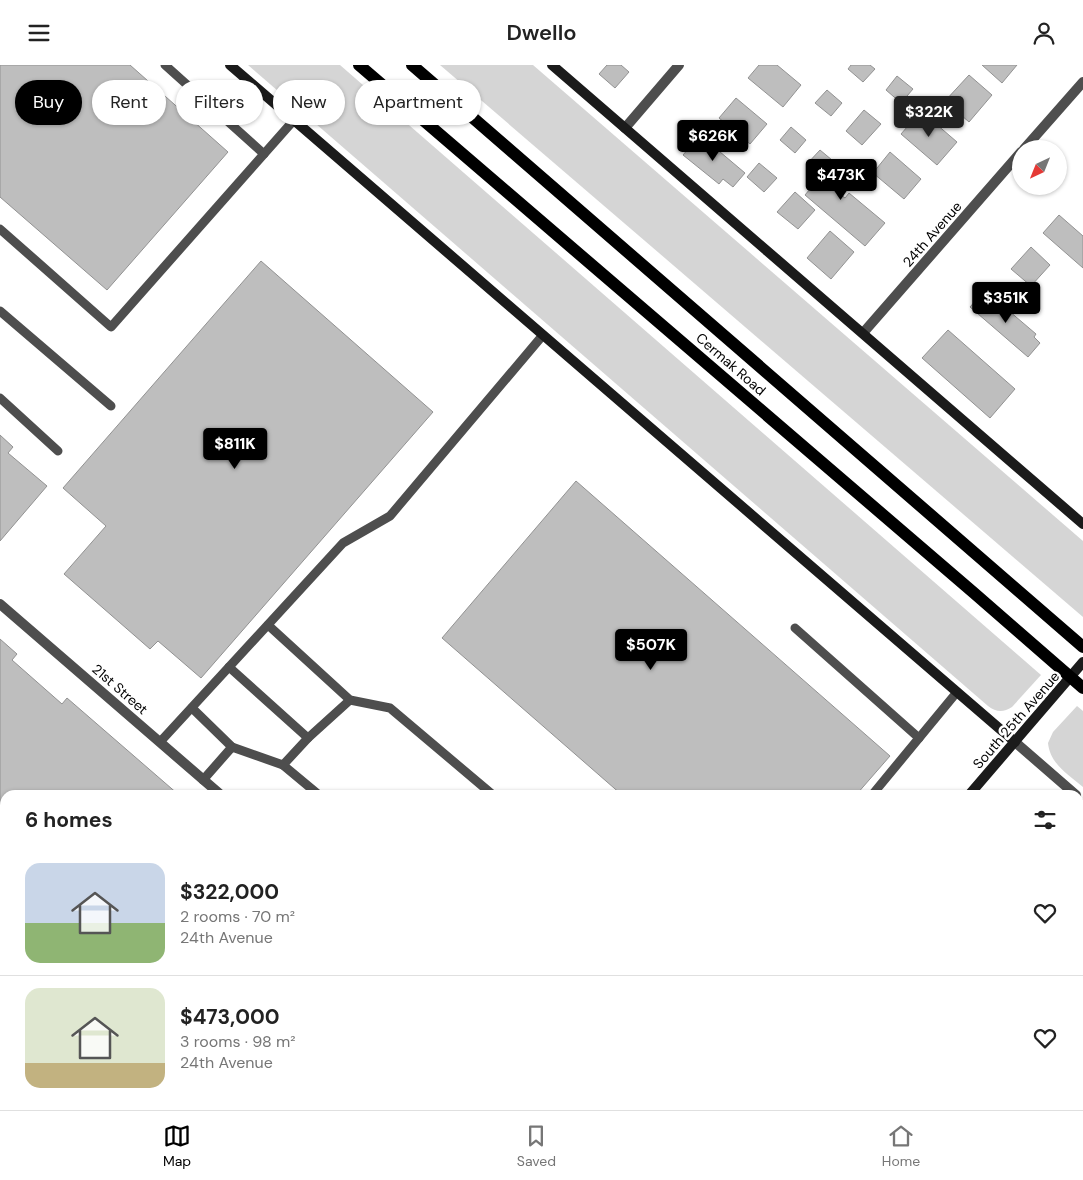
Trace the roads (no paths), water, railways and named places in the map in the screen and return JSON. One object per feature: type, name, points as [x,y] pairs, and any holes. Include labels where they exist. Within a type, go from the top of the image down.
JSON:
[{"type":"main road","points":[[230,65],[273,102]]},
{"type":"main road","name":"Cermak Road","points":[[359,65],[1083,688]]},
{"type":"main road","name":"Cermak Road","points":[[412,65],[1083,647]]},
{"type":"main road","points":[[552,65],[1083,524]]},
{"type":"main road","points":[[300,125],[1015,742]]},
{"type":"main road","name":"South 25th Avenue","points":[[975,790],[1083,662]]},
{"type":"street","points":[[626,128],[679,65]]},
{"type":"street","points":[[1032,140],[1083,82]]},
{"type":"street","name":"24th Avenue","points":[[863,333],[1012,162]]},
{"type":"street","name":"21st Street","points":[[0,605],[215,790]]},
{"type":"street","points":[[1015,742],[1070,790]]},
{"type":"lane","points":[[165,65],[264,154]]},
{"type":"lane","points":[[0,229],[111,327],[290,125]]},
{"type":"lane","points":[[0,311],[111,407]]},
{"type":"lane","points":[[160,743],[343,543],[390,516],[543,335]]},
{"type":"lane","points":[[0,398],[58,451]]},
{"type":"lane","points":[[268,625],[350,700],[390,708],[487,790]]},
{"type":"lane","points":[[795,629],[919,738]]},
{"type":"lane","points":[[229,667],[308,738]]},
{"type":"lane","points":[[876,790],[957,692]]},
{"type":"lane","points":[[284,765],[308,738],[350,700]]},
{"type":"lane","points":[[192,708],[232,747],[284,765],[313,790]]},
{"type":"lane","points":[[203,780],[232,747]]}]
